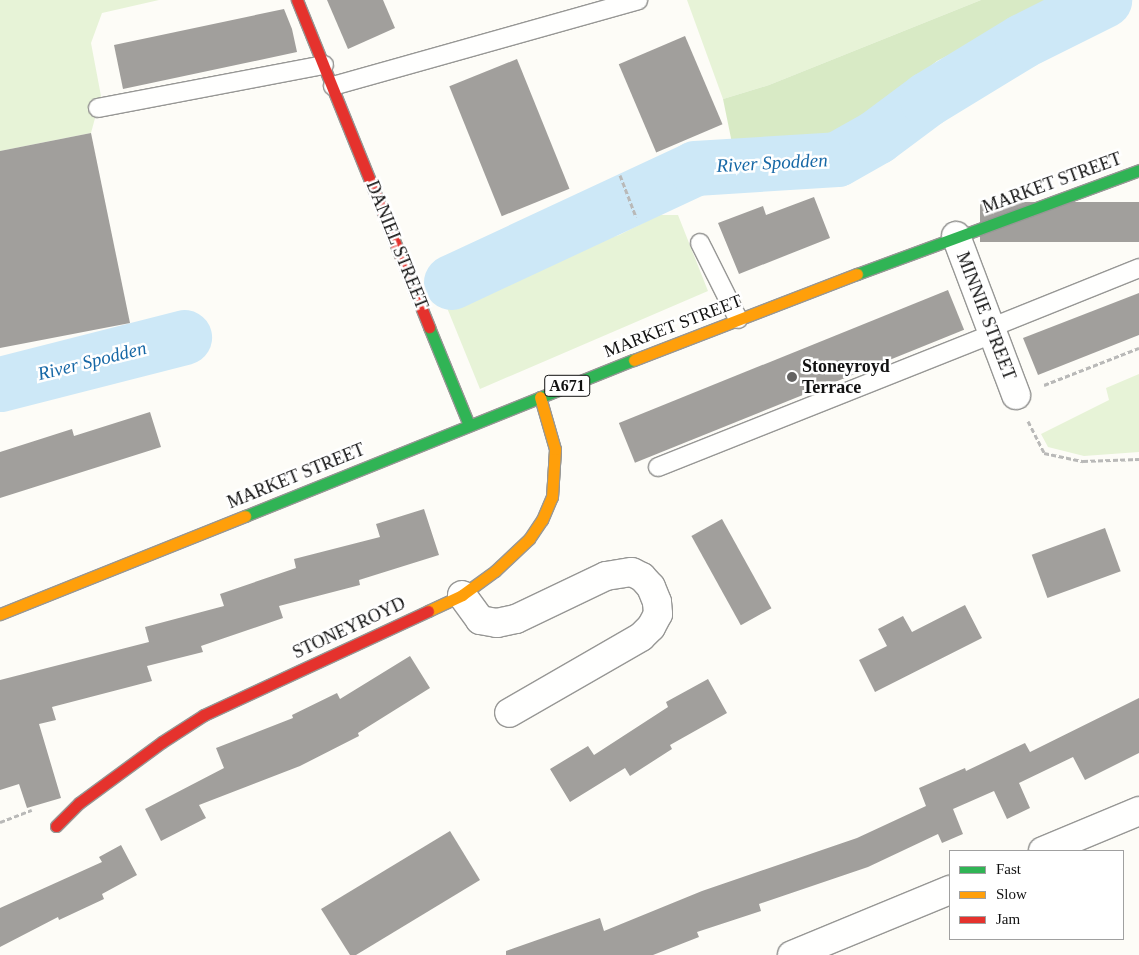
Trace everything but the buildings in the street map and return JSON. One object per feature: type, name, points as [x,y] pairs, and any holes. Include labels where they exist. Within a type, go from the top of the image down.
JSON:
[{"type":"main road","name":"DANIEL STREET","points":[[297,0],[469,425]]},
{"type":"main road","name":"MARKET STREET","points":[[0,614],[738,319],[956,236],[1139,170]]},
{"type":"main road","name":"STONEYROYD","points":[[56,826],[79,804],[162,742],[204,715],[462,595],[496,572],[529,539],[542,520],[552,497],[555,449],[540,397]]},
{"type":"street","name":"MINNIE STREET","points":[[956,236],[1016,395]]},
{"type":"street","points":[[462,595],[480,620],[497,623],[516,619],[606,576],[632,572],[642,577],[651,587],[657,602],[658,614],[651,627],[641,637],[509,713]]},
{"type":"street","points":[[1045,850],[1139,811]]},
{"type":"street","points":[[792,955],[949,890]]},
{"type":"lane","points":[[333,86],[638,0]]},
{"type":"lane","points":[[98,108],[324,65]]},
{"type":"lane","points":[[700,243],[738,319]]},
{"type":"lane","points":[[658,467],[991,331],[1139,268]]},
{"type":"path","points":[[620,175],[636,217]]},
{"type":"path","points":[[1139,348],[1016,395],[1044,453],[1082,461],[1139,459]]},
{"type":"green space","points":[[0,0],[159,0],[102,13],[91,43],[101,96],[91,133],[0,151]]},
{"type":"green space","points":[[687,0],[981,0],[769,85],[723,99]]},
{"type":"green space","points":[[981,0],[1059,0],[937,61],[855,127],[819,148],[733,148],[723,99],[769,85]]},
{"type":"green space","points":[[659,215],[678,215],[708,291],[480,389],[441,293],[619,235]]},
{"type":"green space","points":[[1139,374],[1139,452],[1084,456],[1048,447],[1041,434],[1109,400],[1106,388]]},
{"type":"waterway","name":"River Spodden","points":[[451,282],[695,168],[837,159],[876,137],[927,99],[1022,41],[1104,0]]},
{"type":"waterway","name":"River Spodden","points":[[0,384],[184,337]]},
{"type":"traffic: fast","points":[[857,274],[1139,170]]},
{"type":"traffic: fast","points":[[429,327],[469,425]]},
{"type":"traffic: fast","points":[[245,516],[634,360]]},
{"type":"traffic: slow","points":[[634,360],[857,274]]},
{"type":"traffic: slow","points":[[428,611],[462,595],[495,571],[529,539],[542,520],[552,497],[555,449],[540,397]]},
{"type":"traffic: slow","points":[[0,614],[245,516]]},
{"type":"traffic: jam","points":[[297,0],[429,327]]},
{"type":"traffic: jam","points":[[56,826],[79,803],[162,742],[204,715],[428,611]]},
{"type":"place","name":"Stoneyroyd Terrace","points":[[792,377]]}]
